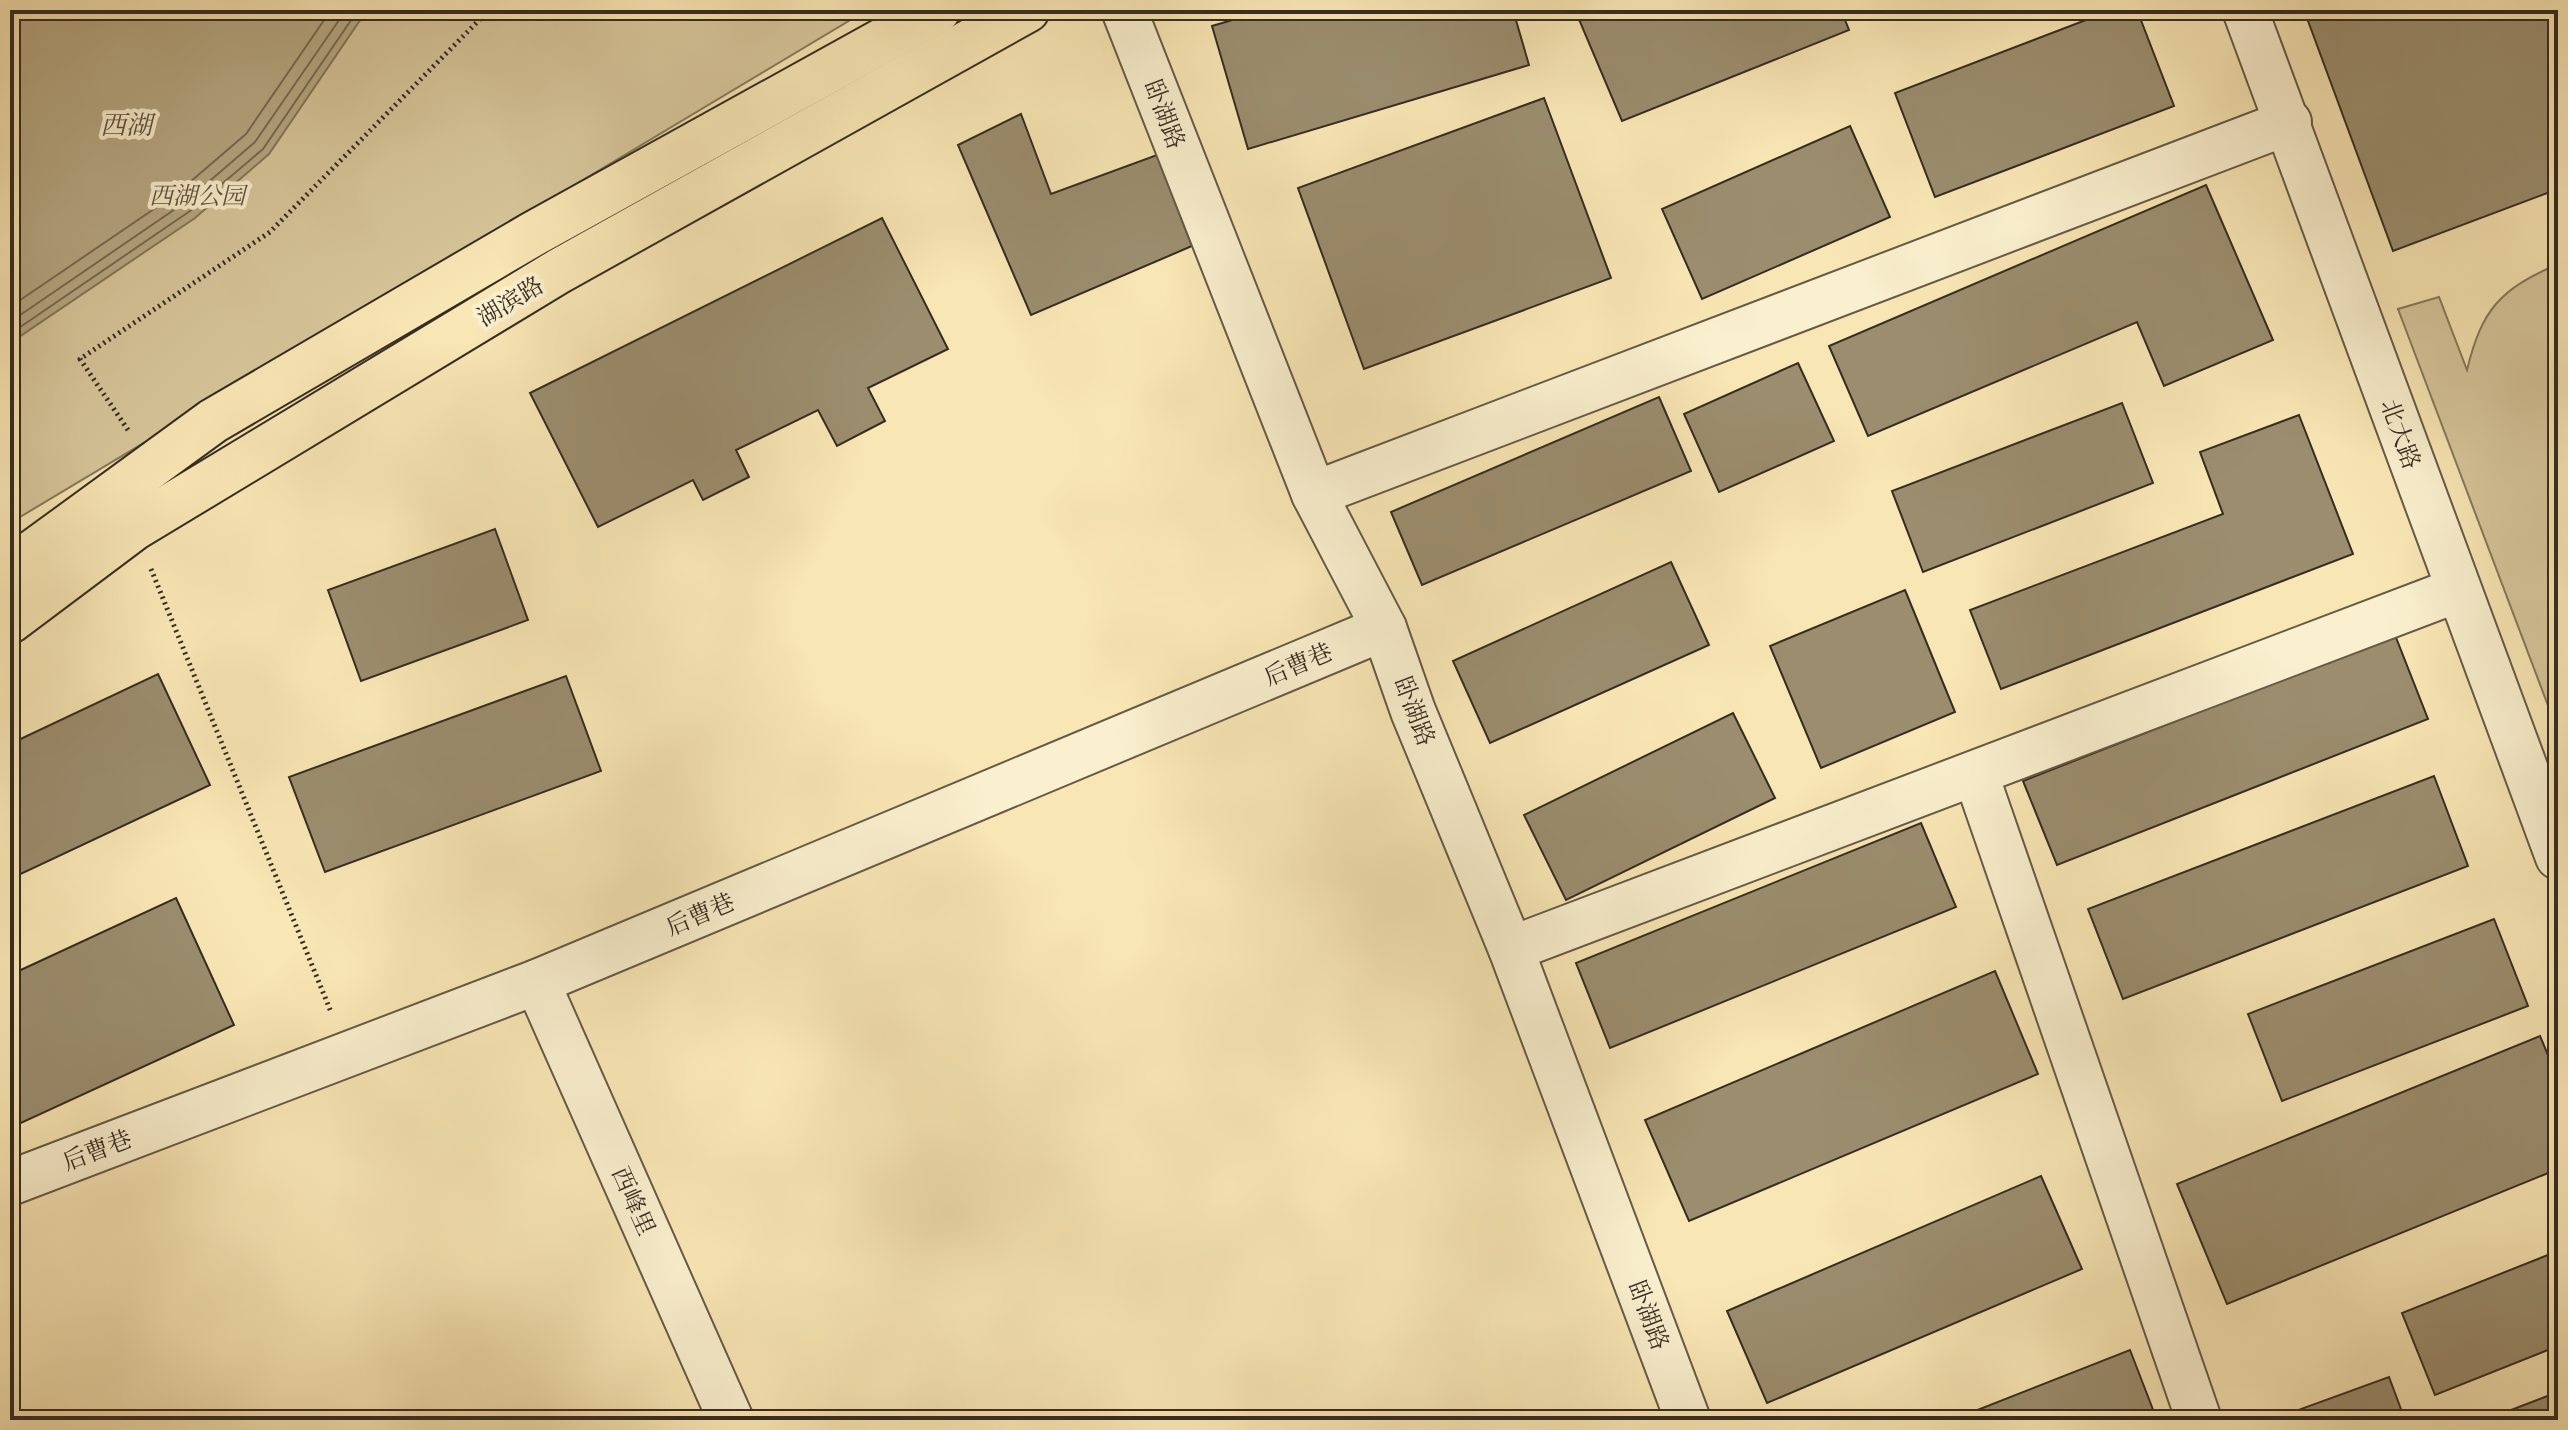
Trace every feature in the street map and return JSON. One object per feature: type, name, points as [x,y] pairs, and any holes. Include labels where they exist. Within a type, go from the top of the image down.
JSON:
[{"type":"main road","name":"湖滨路","points":[[10,569],[213,421],[533,234],[938,10]]},
{"type":"main road","name":"湖滨路","points":[[10,621],[134,528],[559,271],[1027,10]]},
{"type":"street","name":"卧湖路","points":[[1124,10],[1314,494],[1384,628],[1413,711],[1511,949],[1688,1420]]},
{"type":"street","name":"北大路","points":[[2245,10],[2289,122],[2457,590],[2558,857]]},
{"type":"street","points":[[1314,494],[2289,122]]},
{"type":"street","points":[[1511,949],[2457,590]]},
{"type":"street","name":"后曹巷","points":[[10,1183],[537,982],[1384,628]]},
{"type":"street","points":[[1976,775],[2199,1420]]},
{"type":"street","name":"西峰里","points":[[537,982],[731,1420]]},
{"type":"path","points":[[129,428],[80,359],[270,232],[489,10]]},
{"type":"path","points":[[134,528],[348,1054]]},
{"type":"green space","name":"西湖公园","points":[[10,10],[867,10],[10,523]]},
{"type":"green space","points":[[2558,264],[2558,732],[2398,309],[2439,297],[2467,370],[2479,331],[2496,304],[2521,283]]},
{"type":"water","name":"西湖","points":[[10,10],[367,10],[269,154],[195,218],[10,343]]},
{"type":"building","points":[[1266,10],[1513,10],[1529,65],[1248,149],[1212,26]]},
{"type":"building","points":[[1575,10],[1841,10],[1849,30],[1622,121]]},
{"type":"building","points":[[2112,10],[2137,10],[2174,106],[1935,197],[1895,93]]},
{"type":"building","points":[[2304,10],[2558,10],[2558,189],[2393,251]]},
{"type":"building","points":[[1544,98],[1611,278],[1364,369],[1298,188]]},
{"type":"building","points":[[1021,114],[1051,194],[1157,155],[1192,246],[1031,315],[958,145]]},
{"type":"building","points":[[1850,126],[1890,217],[1702,299],[1662,209]]},
{"type":"building","points":[[2206,185],[2273,340],[2164,386],[2137,322],[1868,436],[1829,346]]},
{"type":"building","points":[[882,218],[948,349],[868,388],[885,421],[837,446],[818,410],[736,450],[749,477],[703,500],[693,480],[598,527],[530,393]]},
{"type":"building","points":[[1798,363],[1834,441],[1719,492],[1684,414]]},
{"type":"building","points":[[1659,397],[1691,471],[1422,585],[1391,512]]},
{"type":"building","points":[[2122,403],[2153,483],[1923,572],[1892,491]]},
{"type":"building","points":[[2299,415],[2353,554],[2001,689],[1970,610],[2223,514],[2200,452]]},
{"type":"building","points":[[495,529],[528,620],[361,681],[328,590]]},
{"type":"building","points":[[1671,562],[1709,645],[1490,743],[1453,661]]},
{"type":"building","points":[[1905,590],[1955,712],[1821,768],[1770,646]]},
{"type":"building","points":[[2395,635],[2428,719],[2057,865],[2023,781]]},
{"type":"building","points":[[158,674],[210,785],[10,879],[10,744]]},
{"type":"building","points":[[566,676],[601,771],[325,872],[289,777]]},
{"type":"building","points":[[1733,713],[1775,798],[1566,900],[1524,815]]},
{"type":"building","points":[[2434,776],[2468,866],[2123,999],[2088,909]]},
{"type":"building","points":[[1921,823],[1956,907],[1610,1048],[1576,963]]},
{"type":"building","points":[[176,898],[234,1025],[10,1128],[10,975]]},
{"type":"building","points":[[2494,919],[2528,1006],[2282,1101],[2248,1014]]},
{"type":"building","points":[[1995,971],[2038,1074],[1689,1221],[1645,1120]]},
{"type":"building","points":[[2540,1036],[2558,1079],[2558,1169],[2227,1304],[2177,1184]]},
{"type":"building","points":[[2041,1176],[2082,1269],[1767,1403],[1727,1311]]},
{"type":"building","points":[[2558,1251],[2558,1346],[2435,1395],[2402,1313]]},
{"type":"building","points":[[2130,1350],[2157,1420],[1952,1420]]},
{"type":"building","points":[[2389,1377],[2405,1420],[2271,1420]]},
{"type":"building","points":[[2558,1392],[2558,1420],[2485,1420]]}]
